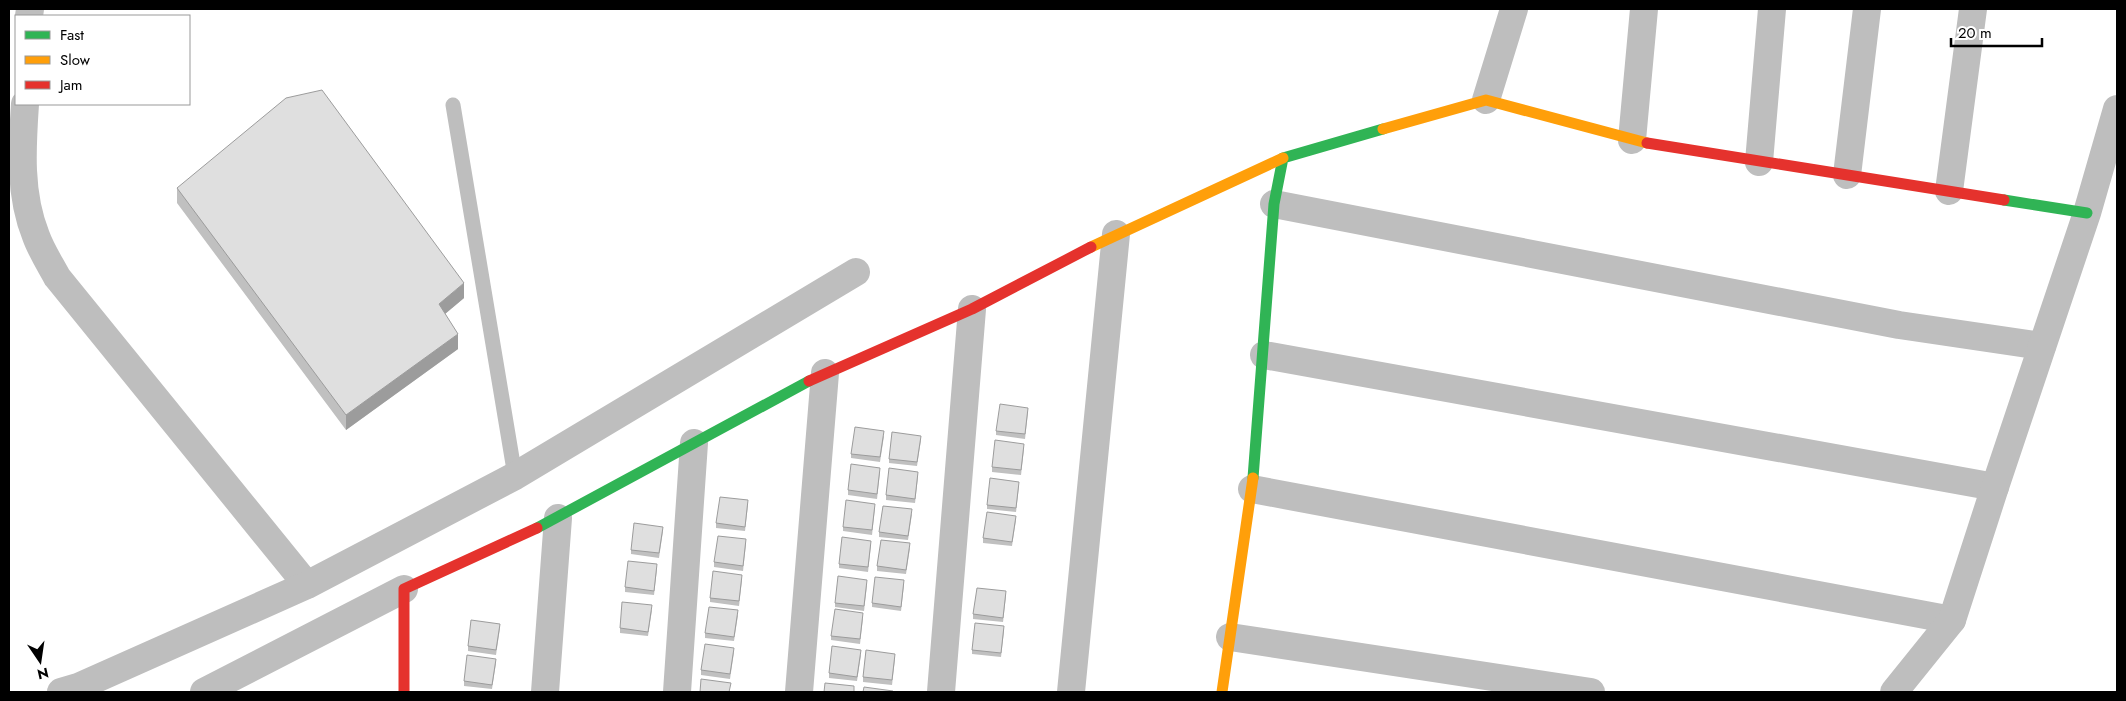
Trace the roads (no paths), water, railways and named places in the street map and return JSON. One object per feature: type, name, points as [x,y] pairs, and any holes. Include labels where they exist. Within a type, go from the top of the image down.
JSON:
[{"type":"street","points":[[1486,100],[1514,9]]},
{"type":"street","points":[[1632,140],[1644,9]]},
{"type":"street","points":[[1759,162],[1772,9]]},
{"type":"street","points":[[1847,175],[1867,9]]},
{"type":"street","points":[[1949,191],[1973,9]]},
{"type":"street","points":[[204,692],[404,589],[558,518],[824,373],[972,309],[1116,234],[1283,158],[1486,100],[1632,140],[1759,162],[2088,213]]},
{"type":"street","points":[[25,105],[22,148],[24,192],[36,236],[57,277],[307,585]]},
{"type":"street","points":[[1894,692],[1952,620],[1995,486],[2088,213],[2117,109]]},
{"type":"street","points":[[1222,692],[1252,489],[1264,355],[1274,204],[1283,158]]},
{"type":"street","points":[[1274,204],[1899,325],[2042,346]]},
{"type":"street","points":[[1071,692],[1116,234]]},
{"type":"street","points":[[73,691],[307,585],[515,476],[856,272]]},
{"type":"street","points":[[941,692],[972,309]]},
{"type":"street","points":[[1264,355],[1995,486]]},
{"type":"street","points":[[799,692],[824,373]]},
{"type":"street","points":[[677,692],[694,443]]},
{"type":"street","points":[[1252,489],[1952,620]]},
{"type":"street","points":[[545,692],[558,518]]},
{"type":"street","points":[[404,589],[404,692]]},
{"type":"street","points":[[1230,637],[1591,692]]},
{"type":"lane","points":[[453,105],[515,476]]}]
